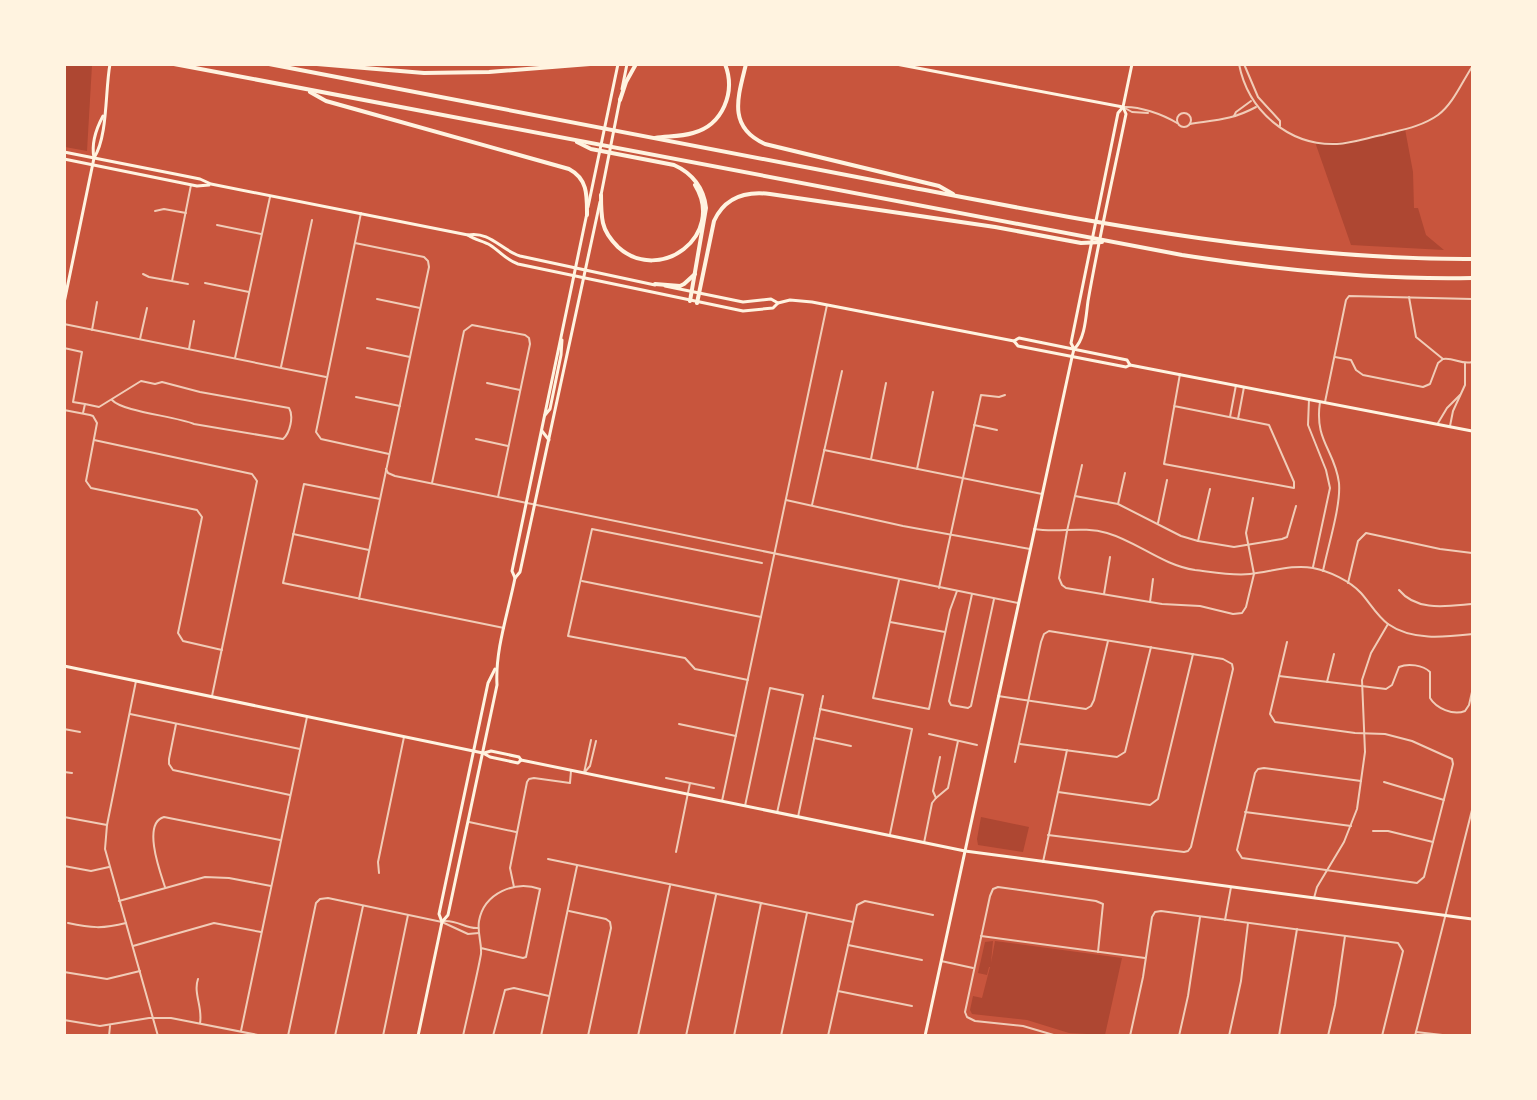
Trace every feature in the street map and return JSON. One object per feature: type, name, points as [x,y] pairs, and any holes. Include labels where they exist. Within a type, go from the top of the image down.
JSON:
[{"type":"highway","points":[[174,64],[1112,242],[1241,264],[1352,275],[1473,278]]},
{"type":"highway","points":[[269,64],[959,197],[1247,245],[1383,257],[1473,259]]},
{"type":"highway","points":[[317,64],[424,73],[489,72],[590,64]]},
{"type":"highway","points":[[620,100],[626,82],[636,64]]},
{"type":"highway","points":[[650,139],[693,133],[714,122],[724,109],[728,97],[729,82],[725,64]]},
{"type":"highway","points":[[746,64],[739,97],[738,115],[744,129],[756,140],[844,165],[939,186],[959,197]]},
{"type":"highway","points":[[306,90],[326,100],[569,169],[584,183],[587,193],[586,215]]},
{"type":"highway","points":[[571,139],[591,149],[678,167],[695,180],[705,200],[706,219],[690,301]]},
{"type":"highway","points":[[601,195],[603,223],[612,241],[619,248],[627,254],[645,260],[669,257],[679,253],[694,240],[703,212],[698,189],[678,167]]},
{"type":"highway","points":[[697,303],[717,214],[729,201],[747,193],[770,194],[930,217],[1081,243],[1112,242]]},
{"type":"highway","points":[[654,284],[684,284],[695,274]]},
{"type":"main road","points":[[515,578],[512,571],[618,64]]},
{"type":"main road","points":[[418,1035],[442,922],[448,915],[460,861],[497,686],[496,668],[504,628],[515,578],[520,572],[587,270],[627,64]]},
{"type":"main road","points":[[896,64],[1123,107]]},
{"type":"main road","points":[[1074,349],[1071,343],[1118,113],[1123,107],[1132,64]]},
{"type":"main road","points":[[94,158],[99,150],[110,65]]},
{"type":"main road","points":[[925,1035],[1072,357],[1074,349],[1080,344],[1126,114],[1123,107]]},
{"type":"main road","points":[[64,303],[93,165],[92,148],[96,128],[104,114]]},
{"type":"main road","points":[[64,152],[200,179],[211,184],[270,196],[468,235],[476,234],[489,237],[516,255],[692,292],[743,302],[771,299],[778,303],[801,300],[1014,341],[1018,346],[1072,357],[1126,367],[1130,364]]},
{"type":"main road","points":[[64,159],[192,185],[211,184]]},
{"type":"main road","points":[[468,235],[474,240],[489,244],[514,263],[743,311],[773,308],[778,303]]},
{"type":"main road","points":[[545,415],[550,409],[561,355],[563,329]]},
{"type":"main road","points":[[1014,341],[1019,338],[1127,360],[1130,364],[1473,431]]},
{"type":"main road","points":[[556,380],[562,381]]},
{"type":"main road","points":[[542,431],[549,440]]},
{"type":"main road","points":[[64,666],[404,736],[518,763],[520,760],[965,851],[1473,919]]},
{"type":"main road","points":[[442,922],[439,914],[488,683],[496,668]]},
{"type":"main road","points":[[451,859],[460,861]]},
{"type":"street","points":[[1239,64],[1244,84],[1252,100],[1270,121],[1295,135],[1315,142],[1335,144],[1411,128],[1435,117],[1444,110],[1473,67]]},
{"type":"street","points":[[1244,64],[1252,87],[1261,102],[1280,121],[1280,126]]},
{"type":"street","points":[[1234,117],[1236,112],[1252,100]]},
{"type":"street","points":[[1123,107],[1132,112],[1165,117],[1184,128],[1190,124],[1210,123],[1240,116],[1256,107]]},
{"type":"street","points":[[1165,117],[1187,114],[1191,119],[1200,123]]},
{"type":"street","points":[[1177,123],[1178,116]]},
{"type":"street","points":[[1190,124],[1191,119]]},
{"type":"street","points":[[172,281],[192,185]]},
{"type":"street","points":[[235,358],[270,196]]},
{"type":"street","points":[[155,211],[164,209],[186,213]]},
{"type":"street","points":[[361,213],[315,432],[321,440],[389,454]]},
{"type":"street","points":[[281,367],[312,220]]},
{"type":"street","points":[[217,225],[261,234]]},
{"type":"street","points":[[355,243],[424,257],[429,267],[359,599]]},
{"type":"street","points":[[143,274],[188,284]]},
{"type":"street","points":[[205,283],[249,292]]},
{"type":"street","points":[[1325,402],[1346,300],[1349,296],[1473,299]]},
{"type":"street","points":[[1409,297],[1416,336],[1443,359]]},
{"type":"street","points":[[377,299],[420,308]]},
{"type":"street","points":[[92,330],[97,302]]},
{"type":"street","points":[[722,801],[827,305]]},
{"type":"street","points":[[140,339],[147,308]]},
{"type":"street","points":[[189,349],[194,321]]},
{"type":"street","points":[[64,324],[327,376]]},
{"type":"street","points":[[432,483],[464,331],[472,325],[525,335],[529,338],[530,344],[498,497]]},
{"type":"street","points":[[64,348],[82,352],[73,402],[99,407],[141,381],[155,384],[162,382],[291,410],[288,433],[285,438],[194,424],[182,419],[121,407],[112,400]]},
{"type":"street","points":[[367,348],[410,357]]},
{"type":"street","points":[[1335,357],[1351,360],[1356,370],[1363,375],[1425,387],[1430,384],[1438,363],[1443,359],[1473,362]]},
{"type":"street","points":[[1450,426],[1453,411],[1465,385],[1466,363]]},
{"type":"street","points":[[812,506],[842,370]]},
{"type":"street","points":[[1174,406],[1269,425],[1294,482],[1294,488],[1164,464],[1174,406],[1180,374]]},
{"type":"street","points":[[487,383],[520,390]]},
{"type":"street","points":[[871,459],[886,383]]},
{"type":"street","points":[[1230,417],[1236,385]]},
{"type":"street","points":[[1238,419],[1244,387]]},
{"type":"street","points":[[917,469],[933,392]]},
{"type":"street","points":[[1437,424],[1447,408],[1462,393]]},
{"type":"street","points":[[939,588],[981,395],[999,397],[1005,395]]},
{"type":"street","points":[[356,397],[400,406]]},
{"type":"street","points":[[1309,399],[1308,425],[1326,470],[1330,488],[1313,568]]},
{"type":"street","points":[[1320,401],[1318,416],[1320,432],[1336,470],[1339,489],[1323,571]]},
{"type":"street","points":[[83,413],[85,404]]},
{"type":"street","points":[[64,410],[93,416],[97,423],[86,481],[88,486],[197,510],[200,513],[202,517],[178,633],[183,641],[222,650]]},
{"type":"street","points":[[974,425],[997,430]]},
{"type":"street","points":[[476,439],[508,446]]},
{"type":"street","points":[[94,440],[252,474],[257,481],[212,697]]},
{"type":"street","points":[[824,450],[1042,494]]},
{"type":"street","points":[[1082,465],[1059,578],[1066,588],[1150,602],[1200,606],[1233,614],[1242,613],[1246,607],[1254,574],[1246,527],[1253,498]]},
{"type":"street","points":[[386,469],[388,473],[395,476],[1018,604]]},
{"type":"street","points":[[1118,504],[1125,473]]},
{"type":"street","points":[[1158,523],[1167,480]]},
{"type":"street","points":[[380,499],[304,484],[283,583],[504,628]]},
{"type":"street","points":[[1198,541],[1210,489]]},
{"type":"street","points":[[1075,496],[1118,504],[1181,536],[1234,547],[1287,537],[1296,506]]},
{"type":"street","points":[[786,500],[950,535],[1030,549]]},
{"type":"street","points":[[748,680],[695,669],[685,658],[568,636],[592,529],[762,563]]},
{"type":"street","points":[[1034,529],[1088,530],[1110,534],[1171,564],[1182,567],[1237,574],[1313,568],[1348,583],[1361,593],[1388,624],[1422,636],[1437,638],[1473,634]]},
{"type":"street","points":[[293,534],[369,550]]},
{"type":"street","points":[[1348,583],[1358,541],[1363,534],[1473,553]]},
{"type":"street","points":[[1104,594],[1110,557]]},
{"type":"street","points":[[1150,602],[1153,579]]},
{"type":"street","points":[[899,580],[873,698],[929,709],[950,610],[957,591]]},
{"type":"street","points":[[580,581],[761,617]]},
{"type":"street","points":[[1400,590],[1406,598],[1413,602],[1436,607],[1473,604]]},
{"type":"street","points":[[972,594],[949,701],[951,705],[968,708],[971,706],[994,599]]},
{"type":"street","points":[[890,622],[945,632]]},
{"type":"street","points":[[1314,898],[1317,887],[1351,826],[1357,808],[1365,752],[1362,687],[1367,663],[1388,624]]},
{"type":"street","points":[[1015,762],[1041,642],[1046,632],[1052,631],[1193,654],[1222,659],[1232,664],[1231,680],[1191,847],[1188,851],[1048,835]]},
{"type":"street","points":[[998,696],[1080,709],[1089,707],[1094,700],[1108,640]]},
{"type":"street","points":[[1287,642],[1270,714],[1275,722],[1385,734],[1412,741],[1452,759],[1453,764],[1424,878],[1421,882],[1326,871],[1242,858],[1238,855],[1245,812],[1258,769],[1361,781]]},
{"type":"street","points":[[1019,744],[1122,756],[1125,752],[1150,647]]},
{"type":"street","points":[[1058,792],[1150,805],[1155,803],[1158,799],[1193,654]]},
{"type":"street","points":[[1327,682],[1334,654]]},
{"type":"street","points":[[1279,676],[1386,689],[1392,685],[1400,667],[1405,664],[1424,668],[1430,672],[1429,691],[1434,704],[1439,708],[1457,713],[1465,711],[1473,692]]},
{"type":"street","points":[[136,681],[107,825],[105,849],[158,1035]]},
{"type":"street","points":[[745,806],[770,688],[803,695],[777,813]]},
{"type":"street","points":[[798,817],[823,696]]},
{"type":"street","points":[[820,709],[912,729],[889,836]]},
{"type":"street","points":[[130,714],[301,749]]},
{"type":"street","points":[[241,1031],[307,716]]},
{"type":"street","points":[[176,724],[169,759],[170,767],[177,772],[291,795]]},
{"type":"street","points":[[679,724],[736,736]]},
{"type":"street","points":[[64,729],[80,732]]},
{"type":"street","points":[[929,734],[977,745]]},
{"type":"street","points":[[379,873],[378,862],[404,736]]},
{"type":"street","points":[[814,738],[851,746]]},
{"type":"street","points":[[584,773],[591,740]]},
{"type":"street","points":[[584,773],[590,766],[596,741]]},
{"type":"street","points":[[924,843],[932,803],[948,788],[958,741]]},
{"type":"street","points":[[1043,862],[1066,750]]},
{"type":"street","points":[[936,798],[933,791],[940,757]]},
{"type":"street","points":[[514,887],[510,867],[529,779],[570,783],[571,771]]},
{"type":"street","points":[[64,772],[72,773]]},
{"type":"street","points":[[666,778],[714,788]]},
{"type":"street","points":[[1384,782],[1444,800]]},
{"type":"street","points":[[676,852],[690,783]]},
{"type":"street","points":[[1451,1035],[1415,1034],[1473,810]]},
{"type":"street","points":[[1245,812],[1351,826]]},
{"type":"street","points":[[64,817],[107,825]]},
{"type":"street","points":[[165,887],[153,843],[157,822],[160,818],[281,841]]},
{"type":"street","points":[[468,822],[517,832]]},
{"type":"street","points":[[1373,831],[1388,831],[1433,842]]},
{"type":"street","points":[[548,859],[853,922]]},
{"type":"street","points":[[64,866],[91,871],[109,867]]},
{"type":"street","points":[[541,1035],[577,866]]},
{"type":"street","points":[[119,901],[197,878],[219,876],[272,886]]},
{"type":"street","points":[[638,1035],[670,885]]},
{"type":"street","points":[[463,1035],[481,948],[478,928],[480,915],[490,899],[514,887],[540,889],[528,953],[523,958],[481,948]]},
{"type":"street","points":[[1056,1035],[1023,1026],[975,1021],[967,1017],[965,1012],[993,889],[998,887],[1096,901],[1103,904],[1098,952]]},
{"type":"street","points":[[1225,920],[1231,887]]},
{"type":"street","points":[[686,1035],[716,894]]},
{"type":"street","points":[[288,1035],[316,903],[320,899],[328,898],[442,922],[468,934],[479,933]]},
{"type":"street","points":[[828,1035],[857,905],[865,901],[933,915]]},
{"type":"street","points":[[734,1035],[761,903]]},
{"type":"street","points":[[335,1035],[363,905]]},
{"type":"street","points":[[568,911],[606,919],[610,922],[611,928],[588,1035]]},
{"type":"street","points":[[1130,1035],[1152,917],[1155,912],[1161,911],[1398,943],[1403,951],[1382,1035]]},
{"type":"street","points":[[781,1035],[807,913]]},
{"type":"street","points":[[383,1035],[408,915]]},
{"type":"street","points":[[1179,1035],[1192,978],[1200,916]]},
{"type":"street","points":[[442,922],[451,920],[478,928]]},
{"type":"street","points":[[68,923],[99,928],[126,923]]},
{"type":"street","points":[[133,946],[214,923],[262,932]]},
{"type":"street","points":[[1229,1035],[1241,981],[1248,923]]},
{"type":"street","points":[[1280,1035],[1297,929]]},
{"type":"street","points":[[981,936],[1146,958]]},
{"type":"street","points":[[1328,1035],[1335,1005],[1345,936]]},
{"type":"street","points":[[848,945],[922,960]]},
{"type":"street","points":[[941,960],[974,968]]},
{"type":"street","points":[[64,972],[107,979],[140,970]]},
{"type":"street","points":[[198,979],[196,985],[201,1010],[200,1023]]},
{"type":"street","points":[[494,1035],[505,990],[514,988],[549,996]]},
{"type":"street","points":[[838,991],[912,1006]]},
{"type":"street","points":[[64,1020],[111,1026],[154,1018],[200,1023],[263,1035]]},
{"type":"street","points":[[109,1035],[111,1026]]},
{"type":"shaded area","points":[[64,65],[92,65],[87,151],[65,147]]},
{"type":"shaded area","points":[[1405,129],[1413,172],[1414,208],[1418,208],[1426,235],[1444,250],[1351,245],[1315,142],[1350,141]]},
{"type":"shaded area","points":[[981,817],[1029,827],[1023,852],[978,845]]},
{"type":"shaded area","points":[[993,941],[991,963],[995,941],[1122,958],[1105,1035],[1069,1033],[1027,1020],[972,1014],[970,1010],[973,996],[982,998],[990,967],[987,975],[978,973],[985,942]]}]
